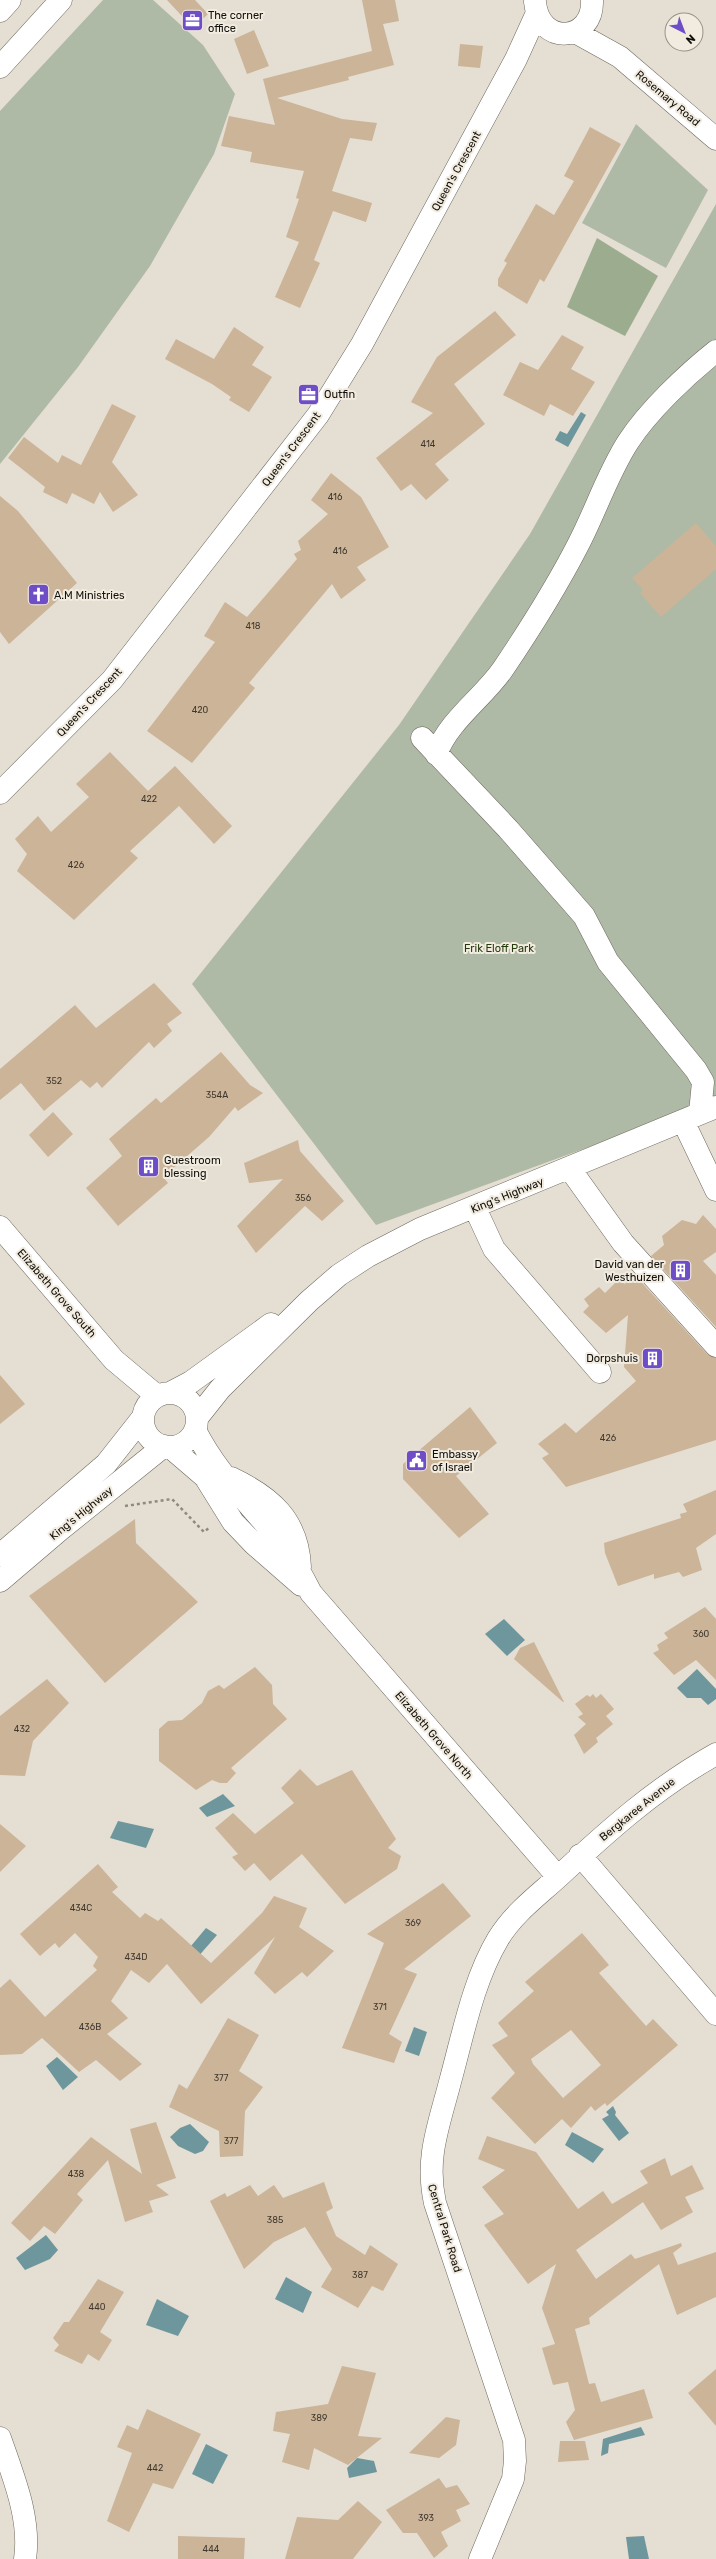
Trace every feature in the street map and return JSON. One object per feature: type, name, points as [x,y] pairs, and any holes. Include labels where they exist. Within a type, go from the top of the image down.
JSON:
[{"type":"street","points":[[0,11],[10,0]]},
{"type":"street","points":[[0,67],[61,0]]},
{"type":"street","points":[[516,59],[587,22],[592,5]]},
{"type":"street","name":"Rosemary Road","points":[[592,5],[620,57]]},
{"type":"street","name":"Rosemary Road","points":[[536,8],[545,28],[567,33],[620,57],[716,139]]},
{"type":"street","name":"Queen's Crescent","points":[[0,793],[112,680],[318,415],[362,344],[516,59],[536,8]]},
{"type":"street","points":[[716,351],[691,373],[644,422],[628,442],[570,559],[502,670],[449,728],[429,746],[508,829],[584,916],[608,962],[696,1070],[703,1082],[700,1114],[716,1190]]},
{"type":"street","name":"King's Highway","points":[[196,1424],[220,1389],[309,1301],[339,1275],[368,1256],[420,1229],[570,1169],[700,1114]]},
{"type":"street","points":[[570,1169],[623,1244],[716,1346]]},
{"type":"street","points":[[475,1208],[494,1249],[600,1372]]},
{"type":"street","name":"Elizabeth Grove South","points":[[0,1226],[114,1360],[154,1404]]},
{"type":"street","name":"King's Highway","points":[[0,1555],[106,1464],[154,1404],[191,1382],[275,1321],[309,1301]]},
{"type":"street","points":[[179,1394],[191,1402],[196,1424],[186,1441],[167,1447],[154,1442],[146,1433],[154,1404],[179,1394]]},
{"type":"street","name":"Elizabeth Grove North","points":[[196,1424],[220,1472],[281,1544],[300,1570],[311,1593]]},
{"type":"street","name":"King's Highway","points":[[0,1581],[103,1495],[167,1447]]},
{"type":"street","name":"Elizabeth Grove North","points":[[167,1447],[205,1477],[227,1513],[261,1551],[311,1593],[558,1877]]},
{"type":"street","name":"Bergkaree Avenue","points":[[580,1855],[662,1786],[716,1754]]},
{"type":"street","points":[[580,1855],[716,2014]]},
{"type":"street","name":"Central Park Road","points":[[480,2559],[513,2479],[515,2461],[514,2440],[435,2203],[430,2168],[442,2114],[481,1976],[498,1939],[519,1911],[558,1877],[580,1855]]},
{"type":"street","points":[[0,2438],[17,2489],[26,2530],[25,2559]]},
{"type":"path","points":[[103,1495],[116,1507],[172,1499],[204,1532],[227,1513]]},
{"type":"green space","points":[[103,0],[153,0],[203,45],[235,94],[214,154],[150,266],[78,367],[0,464],[0,111]]},
{"type":"green space","points":[[636,124],[708,190],[666,268],[582,223]]},
{"type":"green space","name":"Frik Eloff Park","points":[[716,204],[716,1096],[597,1144],[376,1225],[192,984],[399,725],[530,534]]},
{"type":"green space","points":[[597,238],[658,276],[625,336],[567,307]]},
{"type":"water","points":[[581,412],[586,415],[568,447],[555,440],[560,431],[567,434]]},
{"type":"water","points":[[504,1619],[525,1640],[507,1656],[485,1634]]},
{"type":"water","points":[[697,1669],[716,1689],[716,1699],[708,1705],[701,1698],[687,1698],[677,1688]]},
{"type":"water","points":[[223,1794],[235,1806],[207,1817],[199,1808]]},
{"type":"water","points":[[118,1821],[154,1829],[146,1848],[110,1838]]},
{"type":"water","points":[[206,1928],[217,1935],[190,1966],[181,1958]]},
{"type":"water","points":[[414,2027],[427,2032],[419,2056],[405,2051]]},
{"type":"water","points":[[57,2057],[78,2077],[63,2090],[46,2066]]},
{"type":"water","points":[[613,2106],[616,2112],[615,2115],[629,2133],[619,2141],[602,2119],[609,2115],[606,2112]]},
{"type":"water","points":[[190,2124],[209,2142],[203,2151],[195,2154],[178,2146],[170,2137],[180,2128]]},
{"type":"water","points":[[572,2132],[604,2149],[593,2163],[565,2145]]},
{"type":"water","points":[[46,2235],[58,2250],[50,2259],[25,2270],[16,2258]]},
{"type":"water","points":[[286,2277],[312,2292],[303,2313],[275,2299]]},
{"type":"water","points":[[157,2299],[189,2316],[178,2336],[146,2325]]},
{"type":"water","points":[[641,2427],[645,2435],[609,2444],[608,2453],[601,2456],[603,2439]]},
{"type":"water","points":[[206,2444],[228,2455],[213,2484],[192,2474]]},
{"type":"water","points":[[357,2458],[374,2461],[377,2472],[349,2478],[347,2468]]},
{"type":"water","points":[[644,2536],[649,2559],[629,2559],[626,2537]]},
{"type":"building","name":"The corner office","points":[[167,0],[195,0],[208,14],[193,28]]},
{"type":"building","points":[[362,0],[395,0],[399,21],[383,24],[394,65],[348,77],[349,80],[277,98],[342,119],[377,123],[372,141],[350,138],[332,191],[372,203],[366,222],[333,211],[314,260],[320,263],[300,308],[275,297],[299,242],[286,237],[299,199],[296,198],[304,171],[250,162],[252,152],[221,146],[229,116],[275,125],[263,79],[372,51]]},
{"type":"building","points":[[254,30],[269,66],[247,74],[234,39]]},
{"type":"building","points":[[460,44],[483,46],[480,68],[458,66]]},
{"type":"building","points":[[590,127],[621,144],[544,282],[540,279],[527,304],[498,286],[498,279],[507,263],[504,261],[536,204],[554,215],[574,181],[564,176]]},
{"type":"building","points":[[495,311],[516,335],[454,384],[485,424],[435,464],[449,480],[426,500],[411,484],[401,491],[376,458],[433,413],[411,402],[437,357]]},
{"type":"building","points":[[234,327],[264,347],[252,365],[272,377],[249,412],[229,400],[231,397],[212,384],[165,359],[176,339],[214,359]]},
{"type":"building","points":[[562,335],[584,347],[571,369],[595,382],[573,416],[550,404],[544,416],[503,395],[520,362],[538,370]]},
{"type":"building","points":[[112,404],[136,416],[112,462],[138,495],[113,512],[100,492],[94,504],[72,493],[67,504],[43,492],[45,487],[8,458],[24,437],[58,463],[62,455],[81,465]]},
{"type":"building","points":[[331,473],[361,497],[389,547],[357,567],[366,580],[341,599],[332,584],[249,683],[255,688],[192,763],[147,731],[215,642],[204,636],[225,602],[247,617],[297,559],[294,554],[301,550],[298,541],[328,514],[311,500]]},
{"type":"building","points":[[0,496],[18,511],[77,583],[9,644],[0,632]]},
{"type":"building","points":[[696,523],[716,546],[716,569],[661,617],[640,593],[643,590],[632,578]]},
{"type":"building","points":[[110,752],[148,791],[175,766],[232,826],[214,844],[179,806],[130,851],[138,858],[74,920],[17,871],[27,854],[15,839],[38,816],[51,832],[89,797],[76,784]]},
{"type":"building","points":[[154,983],[182,1013],[167,1024],[172,1031],[154,1048],[149,1042],[102,1088],[97,1082],[90,1088],[81,1080],[44,1111],[21,1083],[0,1100],[0,1069],[75,1005],[96,1028]]},
{"type":"building","points":[[221,1052],[250,1085],[263,1093],[238,1111],[235,1107],[209,1137],[163,1177],[168,1183],[118,1226],[86,1188],[122,1156],[109,1139],[156,1098],[161,1103]]},
{"type":"building","points":[[53,1112],[73,1134],[48,1157],[29,1135]]},
{"type":"building","points":[[298,1140],[300,1151],[344,1201],[322,1221],[305,1206],[256,1253],[237,1226],[283,1179],[249,1183],[244,1163]]},
{"type":"building","name":"David van der Westhuizen","points":[[703,1215],[716,1229],[716,1252],[703,1261],[716,1275],[716,1327],[651,1256],[664,1245],[662,1236],[682,1220],[696,1224]]},
{"type":"building","points":[[633,1273],[707,1354],[716,1358],[716,1440],[566,1487],[542,1458],[549,1454],[538,1444],[565,1423],[576,1433],[636,1381],[624,1367],[628,1315],[606,1333],[583,1312],[589,1306],[584,1299],[599,1287],[605,1293],[618,1280],[625,1284]]},
{"type":"building","points":[[0,1375],[25,1404],[0,1424]]},
{"type":"building","name":"Embassy of Israel","points":[[470,1407],[497,1443],[456,1476],[489,1514],[459,1538],[403,1479],[403,1464]]},
{"type":"building","points":[[716,1490],[716,1534],[696,1548],[702,1570],[683,1577],[679,1572],[654,1579],[654,1574],[618,1586],[605,1553],[604,1543],[681,1518],[680,1514],[687,1512],[683,1504]]},
{"type":"building","points":[[135,1519],[136,1543],[198,1602],[105,1683],[29,1596]]},
{"type":"building","points":[[705,1607],[716,1619],[716,1680],[696,1660],[674,1675],[653,1653],[659,1650],[657,1645],[668,1638],[664,1633]]},
{"type":"building","points":[[534,1642],[564,1702],[514,1659],[520,1648]]},
{"type":"building","points":[[255,1667],[272,1685],[273,1704],[287,1719],[231,1768],[236,1773],[227,1783],[220,1783],[212,1780],[196,1790],[159,1761],[159,1729],[168,1721],[182,1720],[202,1703],[208,1691],[219,1685],[224,1689]]},
{"type":"building","points":[[47,1679],[69,1703],[33,1741],[25,1776],[0,1775],[0,1716]]},
{"type":"building","points":[[593,1694],[596,1698],[601,1694],[614,1709],[606,1716],[613,1724],[596,1738],[598,1742],[584,1754],[574,1735],[586,1724],[578,1717],[583,1714],[575,1704],[587,1695],[590,1697]]},
{"type":"building","points":[[300,1769],[317,1786],[352,1770],[396,1839],[388,1848],[401,1856],[397,1869],[345,1904],[302,1854],[270,1881],[254,1863],[245,1871],[232,1857],[238,1854],[215,1828],[233,1813],[255,1834],[294,1803],[281,1788]]},
{"type":"building","points":[[0,1824],[26,1846],[0,1872]]},
{"type":"building","points":[[98,1864],[118,1887],[112,1892],[140,1918],[145,1913],[158,1921],[161,1918],[211,1963],[262,1913],[274,1896],[307,1908],[299,1927],[334,1951],[307,1977],[302,1972],[275,1994],[254,1973],[275,1937],[201,2004],[167,1964],[149,1983],[131,1970],[111,2001],[128,2018],[107,2034],[142,2064],[120,2081],[96,2060],[79,2072],[42,2038],[22,2054],[0,2055],[0,1988],[10,1979],[45,2017],[97,1970],[93,1966],[98,1957],[75,1933],[59,1948],[55,1943],[40,1956],[20,1934]]},
{"type":"building","points":[[443,1883],[471,1916],[404,1969],[417,1974],[389,2034],[402,2042],[394,2063],[342,2048],[384,1943],[367,1934]]},
{"type":"building","points":[[582,1933],[609,1965],[599,1973],[646,2026],[653,2019],[678,2045],[607,2106],[605,2103],[595,2111],[591,2106],[571,2128],[562,2119],[535,2144],[491,2098],[515,2073],[492,2045],[508,2036],[498,2023],[534,1991],[525,1982]],"holes":[[[571,2030],[601,2065],[563,2098],[533,2064],[531,2059]]]},
{"type":"building","points":[[228,2018],[259,2035],[239,2071],[263,2087],[245,2111],[243,2156],[220,2157],[219,2131],[169,2107],[179,2084],[187,2089]]},
{"type":"building","points":[[156,2122],[176,2178],[156,2185],[169,2195],[149,2201],[153,2212],[125,2222],[108,2160],[77,2194],[83,2200],[55,2234],[44,2226],[30,2241],[11,2223],[91,2137],[142,2174],[130,2129]]},
{"type":"building","points":[[487,2136],[536,2152],[578,2209],[603,2191],[612,2204],[648,2183],[640,2171],[665,2158],[671,2176],[692,2165],[704,2189],[685,2197],[693,2212],[661,2230],[643,2202],[576,2250],[596,2279],[631,2254],[635,2259],[681,2243],[682,2246],[673,2253],[678,2265],[716,2252],[716,2297],[677,2315],[659,2264],[589,2318],[590,2324],[575,2329],[589,2384],[595,2383],[601,2402],[644,2389],[653,2418],[574,2440],[566,2422],[575,2410],[568,2382],[553,2385],[542,2348],[555,2344],[542,2308],[556,2264],[528,2284],[484,2225],[504,2214],[482,2187],[505,2170],[478,2159]]},
{"type":"building","points":[[324,2182],[333,2208],[326,2212],[336,2236],[365,2255],[370,2245],[398,2264],[383,2291],[372,2286],[358,2308],[321,2287],[332,2269],[305,2227],[274,2242],[244,2269],[210,2201],[225,2193],[227,2197],[250,2185],[258,2196],[274,2185],[283,2198]]},
{"type":"building","points":[[98,2279],[124,2292],[100,2332],[112,2340],[99,2361],[88,2354],[82,2364],[54,2351],[59,2345],[53,2338],[64,2322],[69,2322]]},
{"type":"building","points":[[342,2366],[376,2373],[358,2436],[382,2438],[348,2465],[314,2448],[309,2470],[282,2462],[290,2434],[273,2431],[276,2412],[328,2404]]},
{"type":"building","points":[[716,2369],[716,2426],[688,2393]]},
{"type":"building","points":[[147,2409],[201,2434],[173,2489],[153,2483],[129,2532],[107,2521],[132,2453],[117,2447],[127,2425],[138,2430]]},
{"type":"building","points":[[446,2417],[460,2420],[456,2445],[439,2458],[409,2453]]},
{"type":"building","points":[[560,2441],[585,2441],[589,2460],[558,2462]]},
{"type":"building","points":[[439,2478],[446,2488],[457,2485],[470,2504],[456,2510],[461,2521],[441,2532],[448,2546],[434,2558],[417,2533],[403,2533],[386,2510]]},
{"type":"building","points":[[358,2501],[382,2522],[353,2559],[285,2559],[297,2517],[338,2520]]},
{"type":"building","points":[[178,2536],[245,2538],[244,2559],[178,2559]]},
{"type":"place","name":"The corner office","points":[[193,21]]},
{"type":"place","name":"Outfin","points":[[308,394]]},
{"type":"place","name":"A.M Ministries","points":[[38,595]]},
{"type":"place","name":"Guestroom blessing","points":[[148,1166]]},
{"type":"place","name":"David van der Westhuizen","points":[[680,1270]]},
{"type":"place","name":"Dorpshuis","points":[[653,1358]]},
{"type":"place","name":"Embassy of Israel","points":[[417,1460]]}]
